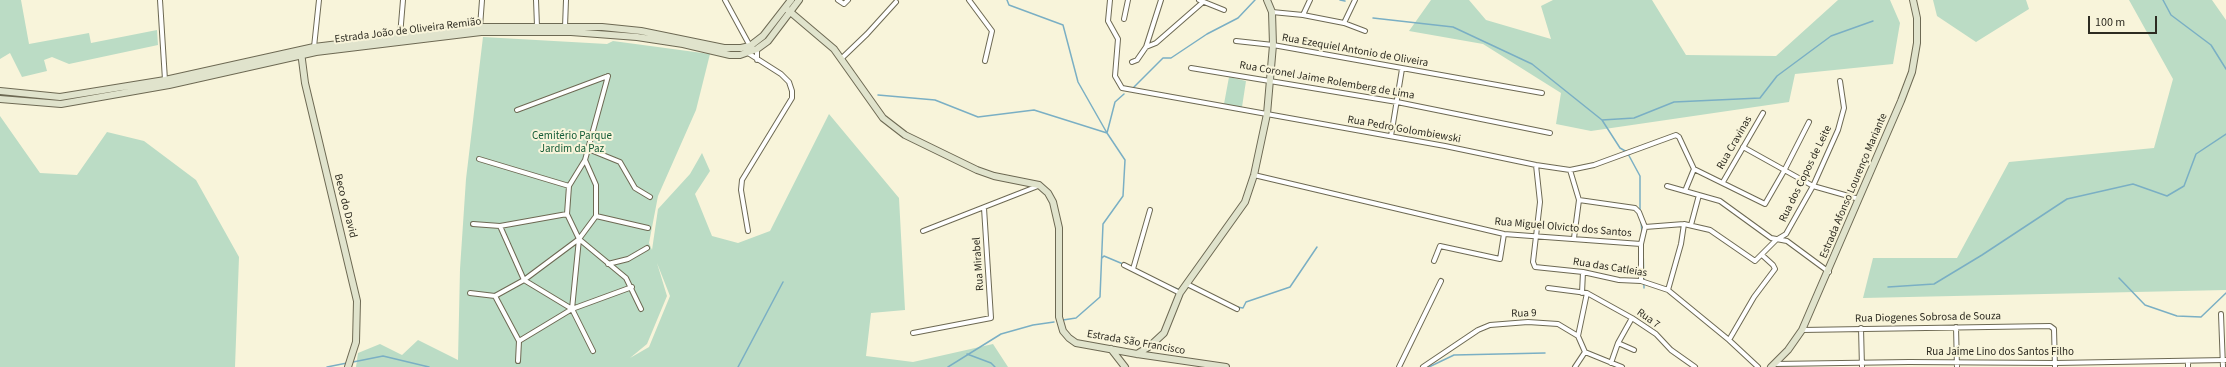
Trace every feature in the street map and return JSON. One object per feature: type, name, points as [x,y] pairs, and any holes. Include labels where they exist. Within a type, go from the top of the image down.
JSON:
[{"type":"main road","name":"Estrada João de Oliveira Remião","points":[[0,91],[60,97],[165,80],[301,52],[481,32],[571,32],[638,37],[683,44],[730,55],[748,53],[757,49],[768,41],[788,10],[791,0]]},
{"type":"main road","name":"Estrada João de Oliveira Remião","points":[[0,99],[61,104],[168,85],[301,52],[314,47],[480,27],[602,27],[641,31],[724,48],[741,48],[750,46],[763,36],[798,0]]},
{"type":"main road","points":[[1137,354],[1150,346],[1164,333],[1180,293],[1245,202],[1254,175],[1267,114],[1271,81],[1273,45],[1272,12],[1267,0]]},
{"type":"main road","name":"Estrada Afonso Lourenço Mariante","points":[[1772,366],[1802,330],[1881,150],[1912,72],[1917,43],[1917,18],[1913,0]]},
{"type":"main road","points":[[788,10],[834,49],[842,58],[883,118],[906,135],[977,170],[1040,185]]},
{"type":"main road","points":[[601,35],[602,27]]},
{"type":"main road","points":[[612,36],[613,28]]},
{"type":"main road","name":"Beco do David","points":[[301,52],[305,83],[357,301],[356,342],[348,367]]},
{"type":"main road","name":"Estrada São Francisco","points":[[1040,185],[1048,193],[1053,202],[1059,228],[1059,310],[1063,331],[1076,343],[1137,354],[1226,367]]},
{"type":"main road","points":[[1111,349],[1125,367]]},
{"type":"street","points":[[160,0],[165,80]]},
{"type":"street","points":[[314,47],[319,0]]},
{"type":"street","points":[[400,36],[403,0]]},
{"type":"street","points":[[480,27],[482,0]]},
{"type":"street","points":[[536,0],[537,26]]},
{"type":"street","points":[[564,27],[566,0]]},
{"type":"street","points":[[725,0],[750,46]]},
{"type":"street","points":[[838,0],[844,4],[848,0]]},
{"type":"street","points":[[969,0],[992,31],[985,61]]},
{"type":"street","name":"Rua Pedro Golombiewski","points":[[1110,0],[1108,21],[1118,39],[1114,76],[1122,88],[1391,136],[1536,165],[1570,170],[1594,165],[1669,136],[1678,136],[1694,169]]},
{"type":"street","points":[[1124,20],[1128,0]]},
{"type":"street","points":[[1132,62],[1140,56],[1146,47],[1160,0]]},
{"type":"street","points":[[1303,15],[1310,0]]},
{"type":"street","points":[[1344,23],[1356,0]]},
{"type":"street","points":[[1146,47],[1156,43],[1201,1],[1224,10]]},
{"type":"street","points":[[842,58],[867,34],[896,2]]},
{"type":"street","points":[[1272,12],[1303,15],[1344,23],[1365,31]]},
{"type":"street","name":"Rua Ezequiel Antonio de Oliveira","points":[[1236,41],[1273,45],[1542,93]]},
{"type":"street","points":[[757,49],[757,60]]},
{"type":"street","points":[[748,53],[780,74],[789,82],[792,98],[742,180],[741,190],[748,231]]},
{"type":"street","name":"Rua Coronel Jaime Rolemberg de Lima","points":[[1191,68],[1460,113],[1550,133]]},
{"type":"street","points":[[1391,136],[1402,69]]},
{"type":"street","points":[[517,110],[608,76],[585,160],[569,186],[567,214],[579,239],[626,278],[632,286],[641,309]]},
{"type":"street","name":"Rua dos Copos de Leite","points":[[1756,261],[1776,240],[1789,232],[1813,186],[1838,130],[1844,108],[1840,81]]},
{"type":"street","name":"Rua Cravinas","points":[[1723,182],[1763,113]]},
{"type":"street","points":[[1685,191],[1694,169],[1765,204],[1809,122]]},
{"type":"street","points":[[1743,147],[1813,186],[1859,198]]},
{"type":"street","points":[[588,149],[620,162],[635,188],[650,197]]},
{"type":"street","points":[[479,159],[569,186]]},
{"type":"street","points":[[470,293],[495,296],[524,280],[579,239],[596,216],[596,185],[585,160]]},
{"type":"street","points":[[1536,165],[1540,202],[1537,235]]},
{"type":"street","points":[[1570,170],[1579,200],[1574,238]]},
{"type":"street","name":"Rua Miguel Olvicto dos Santos","points":[[1254,175],[1504,234],[1537,235],[1641,244],[1645,227],[1684,224],[1691,225],[1710,230],[1756,261]]},
{"type":"street","points":[[923,231],[1040,185]]},
{"type":"street","points":[[1667,186],[1720,201],[1771,238],[1787,241],[1828,272]]},
{"type":"street","points":[[1691,225],[1699,195]]},
{"type":"street","points":[[1579,200],[1635,208],[1645,227]]},
{"type":"street","name":"Rua Mirabel","points":[[913,333],[991,318],[984,208]]},
{"type":"street","points":[[1133,269],[1150,210]]},
{"type":"street","points":[[473,224],[500,226],[567,214]]},
{"type":"street","points":[[596,216],[648,228]]},
{"type":"street","points":[[1668,290],[1681,244],[1684,224]]},
{"type":"street","points":[[500,226],[524,280],[572,309]]},
{"type":"street","points":[[1434,260],[1440,246],[1500,259],[1504,234]]},
{"type":"street","name":"Rua das Catleias","points":[[1537,235],[1533,262],[1535,267],[1583,272],[1618,280],[1641,281],[1668,290],[1729,340],[1758,367]]},
{"type":"street","points":[[579,239],[572,309],[593,351]]},
{"type":"street","points":[[1641,244],[1641,281]]},
{"type":"street","points":[[608,264],[628,258],[647,248]]},
{"type":"street","points":[[1729,340],[1754,297],[1775,269],[1774,265],[1762,255]]},
{"type":"street","points":[[1124,265],[1180,293]]},
{"type":"street","points":[[1583,272],[1584,293],[1578,336],[1585,352],[1622,367]]},
{"type":"street","points":[[1399,367],[1441,281]]},
{"type":"street","points":[[1187,284],[1236,309]]},
{"type":"street","points":[[519,340],[572,309],[632,286]]},
{"type":"street","points":[[1548,288],[1584,293]]},
{"type":"street","name":"Rua 7","points":[[1584,293],[1632,318],[1656,334],[1671,350],[1695,367]]},
{"type":"street","points":[[495,296],[519,340],[518,361]]},
{"type":"street","points":[[2221,314],[2224,360],[2223,367]]},
{"type":"street","points":[[1611,363],[1618,343],[1632,318]]},
{"type":"street","name":"Rua 9","points":[[1423,367],[1478,330],[1490,325],[1558,324],[1578,336]]},
{"type":"street","points":[[1956,327],[1957,365]]},
{"type":"street","name":"Rua Diogenes Sobrosa de Souza","points":[[1802,330],[1861,328],[2053,327],[2055,365]]},
{"type":"street","points":[[1861,328],[1862,365]]},
{"type":"street","points":[[1618,343],[1634,350]]},
{"type":"street","points":[[1575,367],[1585,352]]},
{"type":"street","name":"Rua Jaime Lino dos Santos Filho","points":[[1772,366],[2055,365],[2224,360]]},
{"type":"street","points":[[2188,361],[2188,367]]},
{"type":"street","points":[[2154,362],[2154,367]]},
{"type":"green space","points":[[0,0],[21,0],[29,44],[89,33],[91,43],[157,30],[158,45],[69,64],[52,57],[44,60],[47,71],[22,77],[10,53],[0,59]]},
{"type":"green space","points":[[1431,0],[1469,0],[1486,20],[1551,39],[1541,6],[1553,0],[1652,0],[1686,55],[1776,56],[1838,0],[1890,0],[1900,23],[1893,64],[1795,74],[1789,102],[1591,131],[1556,124],[1561,93],[1483,44],[1409,31]]},
{"type":"green space","points":[[1933,0],[2026,0],[2029,9],[1976,42],[1937,16]]},
{"type":"green space","points":[[2129,0],[2212,0],[2226,20],[2226,290],[1863,298],[1873,258],[1957,258],[2009,162],[2154,148],[2173,79]]},
{"type":"green space","name":"Cemitério Parque Jardim da Paz","points":[[483,37],[607,44],[613,41],[710,54],[696,110],[658,196],[649,243],[652,250],[658,209],[690,174],[702,153],[710,171],[695,194],[712,236],[738,243],[770,231],[829,114],[899,198],[905,310],[871,313],[866,356],[913,362],[993,344],[1008,367],[356,367],[358,353],[380,344],[402,355],[418,340],[458,360],[460,269],[466,179]],"holes":[[[657,263],[670,296],[649,347],[630,358],[647,344],[667,296]]]},
{"type":"green space","points":[[1229,77],[1246,81],[1242,107],[1224,104]]},
{"type":"green space","points":[[0,116],[40,173],[77,175],[107,132],[144,141],[196,180],[239,257],[235,367],[0,367]]},
{"type":"waterway","points":[[1007,0],[1009,5],[1063,25],[1078,82],[1107,133]]},
{"type":"waterway","points":[[1133,88],[1163,58],[1171,58],[1207,34],[1238,18],[1255,0]]},
{"type":"waterway","points":[[1340,0],[1345,1]]},
{"type":"waterway","points":[[2163,0],[2171,15],[2211,45],[2226,69]]},
{"type":"waterway","points":[[1373,18],[1453,27],[1532,64],[1602,120],[1634,118],[1674,102],[1760,98],[1777,76],[1831,36],[1873,21]]},
{"type":"waterway","points":[[1063,320],[1076,318],[1100,297],[1103,224],[1123,196],[1125,160],[1107,133],[1115,102],[1124,94]]},
{"type":"waterway","points":[[878,95],[935,100],[978,117],[1034,110],[1107,133]]},
{"type":"waterway","points":[[1602,120],[1620,148],[1627,152],[1640,176],[1640,212]]},
{"type":"waterway","points":[[1888,287],[1934,284],[1982,255],[2067,199],[2133,184],[2167,196],[2184,186],[2196,154],[2226,134]]},
{"type":"waterway","points":[[1641,222],[1642,232]]},
{"type":"waterway","points":[[1643,245],[1644,288]]},
{"type":"waterway","points":[[1237,307],[1243,308],[1246,302],[1290,287],[1317,247]]},
{"type":"waterway","points":[[1102,258],[1104,256],[1123,264]]},
{"type":"waterway","points":[[2119,278],[2145,305],[2177,316],[2201,317],[2226,293]]},
{"type":"waterway","points":[[738,367],[783,282]]},
{"type":"waterway","points":[[1170,286],[1180,290]]},
{"type":"waterway","points":[[948,367],[1001,334],[1033,325],[1054,322]]},
{"type":"waterway","points":[[1429,367],[1454,355],[1545,353]]},
{"type":"waterway","points":[[967,354],[991,363],[995,367]]},
{"type":"waterway","points":[[353,362],[383,356],[429,367]]},
{"type":"waterway","points":[[327,367],[347,363]]}]
